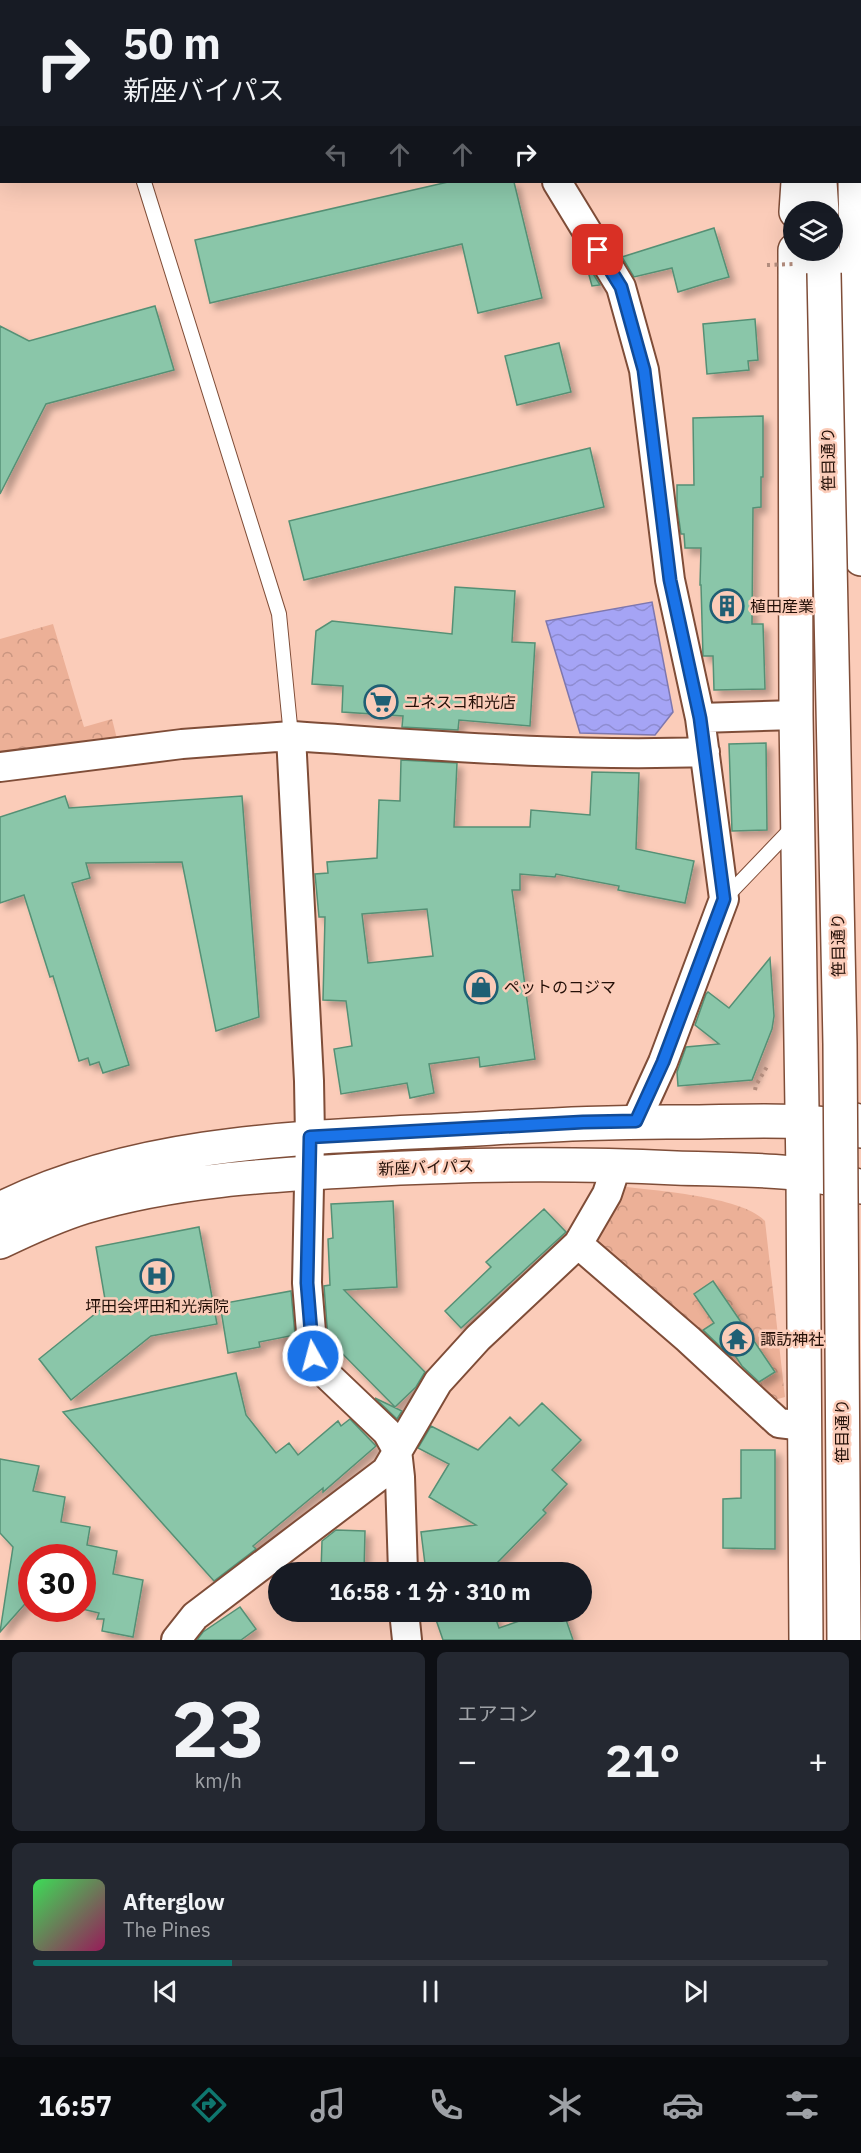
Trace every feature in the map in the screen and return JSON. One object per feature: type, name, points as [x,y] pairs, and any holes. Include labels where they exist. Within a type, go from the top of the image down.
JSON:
[{"type":"main road","points":[[797,201],[798,183]]},
{"type":"main road","points":[[820,183],[821,201]]},
{"type":"main road","name":"笹目通り","points":[[855,183],[861,559]]},
{"type":"main road","points":[[795,261],[796,715],[803,1175],[806,1640]]},
{"type":"main road","name":"笹目通り","points":[[824,262],[840,1044],[844,1640]]},
{"type":"main road","points":[[800,962],[811,980],[827,992],[861,994]]},
{"type":"main road","points":[[0,1209],[74,1179],[134,1163],[203,1150],[310,1137],[583,1122],[857,1124]]},
{"type":"main road","points":[[803,1175],[857,1124]]},
{"type":"main road","name":"新座バイパス","points":[[0,1242],[83,1207],[146,1192],[204,1182],[309,1172],[460,1164],[613,1165],[803,1175],[861,1186]]},
{"type":"street","points":[[558,183],[621,287],[644,370],[670,580],[700,718],[724,899],[663,1062],[636,1121]]},
{"type":"street","points":[[700,718],[796,715]]},
{"type":"street","points":[[0,767],[182,744],[291,736],[447,747],[591,752],[705,752]]},
{"type":"street","points":[[291,736],[310,1137],[307,1283],[313,1356],[324,1372],[387,1432],[397,1450],[403,1562]]},
{"type":"street","points":[[177,1640],[195,1616],[386,1471],[438,1382],[478,1338],[578,1244],[607,1194],[612,1179],[613,1165]]},
{"type":"street","points":[[578,1244],[688,1339],[779,1423],[804,1426]]},
{"type":"street","points":[[405,1622],[406,1640]]},
{"type":"lane","points":[[144,183],[279,614],[291,736]]},
{"type":"lane","points":[[724,899],[798,822]]},
{"type":"green space","points":[[53,624],[84,727],[112,719],[118,743],[0,756],[0,639]]},
{"type":"green space","points":[[620,1186],[718,1200],[754,1213],[765,1221],[785,1397],[767,1402],[591,1242]]},
{"type":"water","points":[[652,602],[673,712],[655,735],[580,733],[546,621]]},
{"type":"building","points":[[444,183],[514,183],[542,298],[478,313],[462,244],[210,303],[195,240]]},
{"type":"building","points":[[714,228],[729,277],[678,292],[672,268],[634,277],[622,257]]},
{"type":"building","points":[[589,267],[600,285],[592,286],[587,268]]},
{"type":"building","points":[[155,306],[174,370],[46,404],[0,494],[0,326],[29,341]]},
{"type":"building","points":[[755,319],[758,360],[748,361],[749,370],[707,374],[703,324]]},
{"type":"building","points":[[559,343],[571,392],[517,405],[505,356]]},
{"type":"building","points":[[763,416],[761,507],[753,508],[752,624],[763,624],[765,689],[714,690],[713,656],[703,656],[701,548],[685,548],[677,506],[677,485],[694,485],[693,418]]},
{"type":"building","points":[[590,448],[604,507],[304,580],[289,521]]},
{"type":"building","points":[[455,587],[515,591],[512,642],[535,643],[530,726],[459,720],[458,730],[402,727],[403,716],[342,712],[343,686],[312,684],[316,631],[332,621],[452,634]]},
{"type":"building","points":[[766,743],[767,830],[732,831],[729,744]]},
{"type":"building","points":[[401,760],[457,763],[454,827],[530,827],[531,810],[590,815],[592,772],[639,773],[636,849],[694,861],[685,903],[618,890],[619,886],[556,874],[555,877],[520,874],[520,890],[512,890],[535,1059],[480,1067],[479,1057],[429,1064],[434,1093],[410,1098],[407,1083],[341,1094],[334,1049],[352,1046],[346,1001],[323,1000],[325,917],[319,917],[315,874],[328,873],[327,862],[377,858],[379,800],[400,801]],"holes":[[[427,909],[433,956],[368,963],[362,914]]]},
{"type":"building","points":[[65,796],[69,808],[242,796],[259,1017],[216,1031],[182,862],[86,863],[90,878],[72,883],[129,1065],[103,1073],[99,1062],[90,1065],[88,1058],[79,1061],[53,976],[50,977],[24,895],[0,903],[0,817]]},
{"type":"building","points":[[770,958],[774,1016],[772,1029],[752,1080],[678,1086],[677,1072],[686,1047],[719,1044],[695,1025],[706,994],[708,992],[729,1008]]},
{"type":"building","points":[[393,1201],[397,1287],[344,1290],[425,1372],[416,1387],[395,1407],[328,1339],[324,1286],[330,1285],[328,1239],[333,1238],[331,1204]]},
{"type":"building","points":[[544,1209],[566,1232],[461,1328],[445,1311],[491,1267],[486,1262]]},
{"type":"building","points":[[199,1227],[217,1324],[151,1336],[71,1400],[39,1359],[106,1305],[96,1247]]},
{"type":"building","points":[[713,1281],[775,1372],[759,1382],[742,1366],[734,1354],[730,1356],[703,1330],[714,1323],[694,1294]]},
{"type":"building","points":[[291,1291],[295,1335],[259,1342],[260,1347],[228,1353],[220,1304]]},
{"type":"building","points":[[236,1373],[246,1415],[276,1453],[289,1443],[298,1455],[338,1421],[341,1426],[350,1419],[376,1446],[323,1492],[323,1488],[253,1546],[256,1549],[214,1581],[63,1412]]},
{"type":"building","points":[[375,1398],[402,1411],[397,1419]]},
{"type":"building","points":[[542,1403],[581,1440],[552,1470],[567,1484],[543,1510],[546,1513],[498,1562],[425,1562],[421,1532],[476,1525],[429,1497],[449,1464],[418,1448],[431,1426],[478,1450],[510,1417],[519,1426]]},
{"type":"building","points":[[741,1450],[775,1450],[775,1549],[723,1548],[723,1499],[741,1498]]},
{"type":"building","points":[[0,1459],[39,1466],[33,1491],[65,1497],[61,1522],[90,1527],[87,1544],[18,1544],[18,1612],[0,1632],[13,1547],[0,1533]]},
{"type":"building","points":[[336,1530],[365,1531],[364,1562],[321,1562],[322,1541]]},
{"type":"building","points":[[96,1547],[117,1551],[113,1574],[143,1580],[133,1637],[102,1631],[104,1619],[97,1619],[99,1613],[96,1612]]},
{"type":"building","points":[[240,1607],[256,1629],[241,1640],[197,1640],[203,1632]]},
{"type":"building","points":[[437,1622],[497,1622],[499,1628],[516,1622],[567,1622],[573,1640],[443,1640]]},
{"type":"place","name":"植田産業","points":[[727,606]]},
{"type":"place","name":"ユネスコ和光店","points":[[381,702]]},
{"type":"place","name":"ペットのコジマ","points":[[481,987]]},
{"type":"place","name":"坪田会坪田和光病院","points":[[157,1276]]},
{"type":"place","name":"諏訪神社","points":[[737,1339]]},
{"type":"route","points":[[313,1356],[307,1283],[310,1137],[636,1121],[663,1062],[724,899],[700,718],[670,580],[644,370],[621,287],[598,250]]}]
